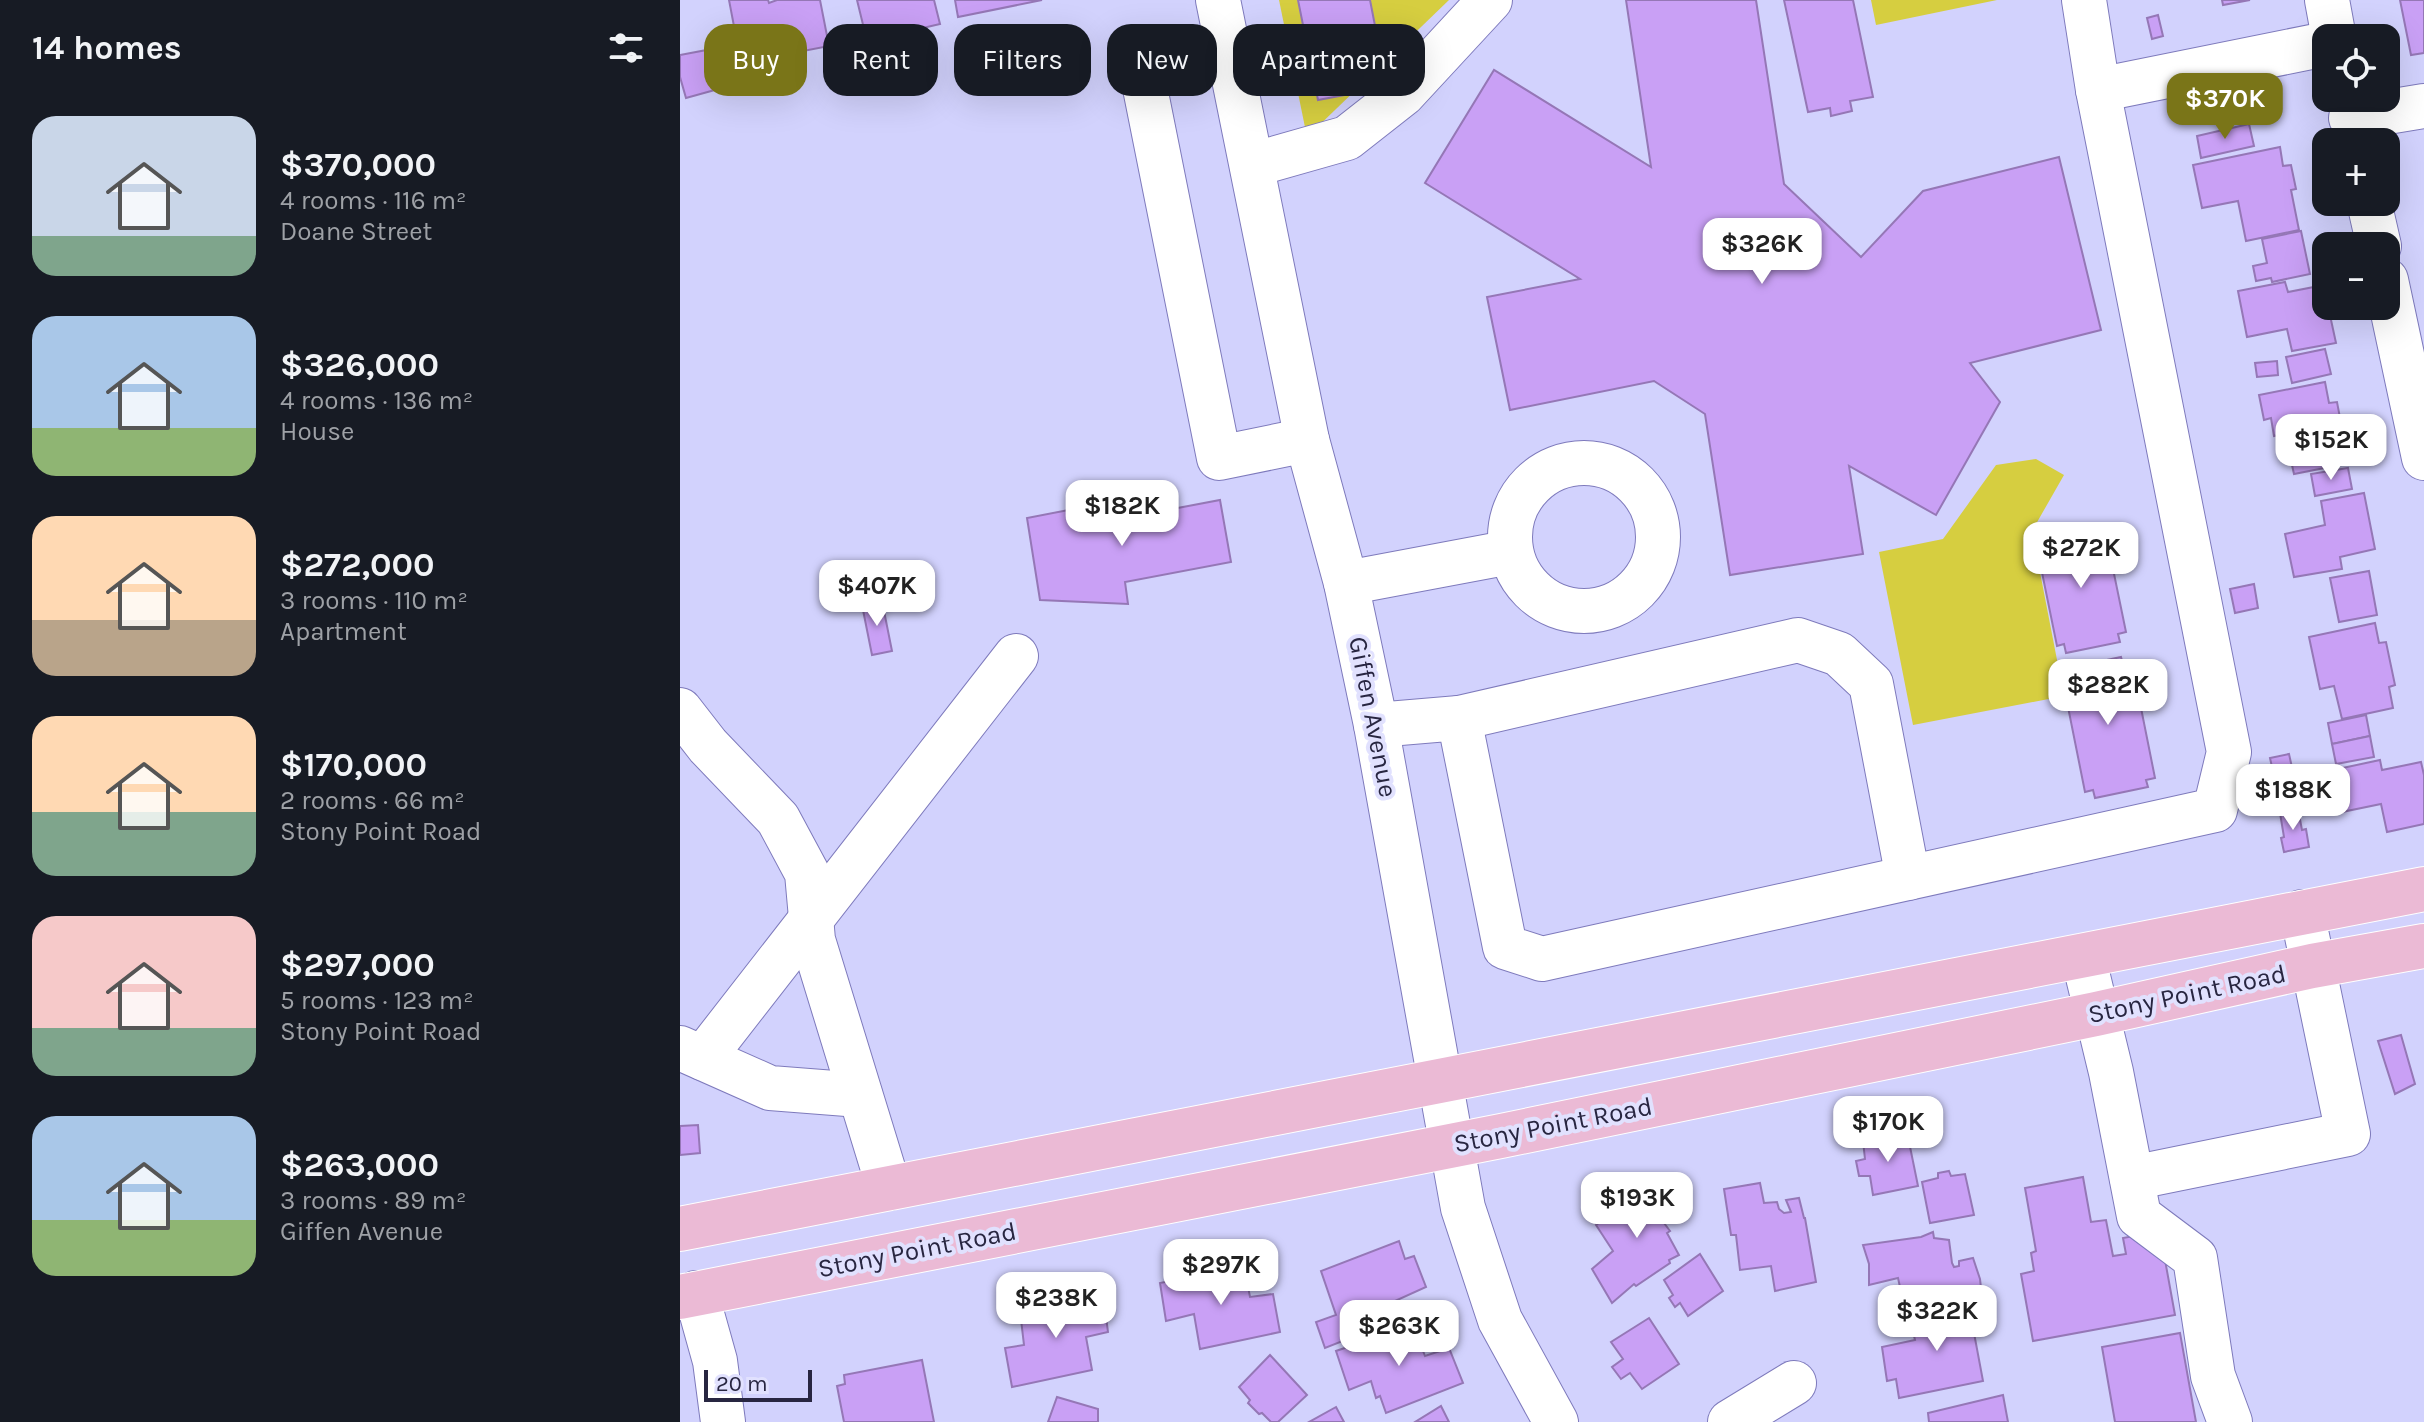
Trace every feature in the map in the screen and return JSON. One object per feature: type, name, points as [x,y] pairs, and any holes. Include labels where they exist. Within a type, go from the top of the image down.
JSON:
[{"type":"main road","points":[[680,1229],[2424,889]]},
{"type":"main road","name":"Stony Point Road","points":[[688,1295],[1451,1145],[2096,1014],[2312,966],[2424,946]]},
{"type":"street","name":"Giffen Avenue","points":[[1218,0],[1307,440],[1346,583],[1376,725],[1463,1208],[1500,1320],[1556,1422]]},
{"type":"street","points":[[1252,165],[1347,138],[1403,94],[1490,0]]},
{"type":"street","points":[[1451,720],[1459,718],[1505,947],[1542,959],[2215,810],[2229,752],[2098,90],[2084,0]]},
{"type":"street","points":[[2327,0],[2331,24]]},
{"type":"street","points":[[2098,90],[2312,47]]},
{"type":"street","points":[[1147,96],[1219,458],[1307,440]]},
{"type":"street","points":[[2352,119],[2424,106]]},
{"type":"street","points":[[2395,320],[2424,458]]},
{"type":"street","points":[[1346,583],[1511,552]]},
{"type":"street","points":[[1376,725],[1451,720],[1798,640],[1839,654],[1871,684],[1908,878]]},
{"type":"street","points":[[860,1095],[770,1088],[692,1053],[811,919],[1016,656]]},
{"type":"street","points":[[680,710],[708,746],[778,819],[807,873],[813,940],[889,1188]]},
{"type":"street","points":[[2132,1178],[2348,1134],[2302,912]]},
{"type":"street","points":[[2083,956],[2111,1072],[2139,1216],[2195,1258],[2213,1376],[2230,1422]]},
{"type":"street","points":[[688,1295],[715,1361],[723,1422]]},
{"type":"street","points":[[1730,1422],[1794,1383]]},
{"type":"shaded area","points":[[1279,0],[1449,0],[1424,24],[1284,24]]},
{"type":"shaded area","points":[[1871,0],[1997,0],[1876,25]]},
{"type":"shaded area","points":[[1299,96],[1349,96],[1307,137]]},
{"type":"shaded area","points":[[2036,459],[2064,475],[2032,531],[2064,696],[1913,725],[1879,552],[1943,539],[1996,465]]},
{"type":"building","points":[[729,0],[768,0],[769,3],[777,0],[820,0],[825,24],[823,47],[807,50],[807,24],[734,24]]},
{"type":"building","points":[[857,0],[934,0],[940,24],[938,24],[863,24]]},
{"type":"building","points":[[955,0],[1042,0],[958,17]]},
{"type":"building","points":[[1298,0],[1370,0],[1375,24],[1303,24]]},
{"type":"building","points":[[1626,0],[1756,0],[1784,184],[1861,257],[1923,191],[2059,157],[2101,330],[1970,363],[2000,402],[1936,515],[1849,466],[1863,554],[1730,575],[1705,414],[1654,381],[1510,410],[1487,297],[1580,279],[1425,183],[1494,70],[1651,167]]},
{"type":"building","points":[[1784,0],[1853,0],[1873,97],[1850,101],[1852,111],[1831,116],[1830,108],[1808,112]]},
{"type":"building","points":[[2222,0],[2250,0],[2223,5]]},
{"type":"building","points":[[2400,0],[2424,0],[2424,53],[2411,55]]},
{"type":"building","points":[[2158,15],[2163,36],[2152,39],[2147,18]]},
{"type":"building","points":[[704,50],[704,93],[686,98],[680,77],[680,55]]},
{"type":"building","points":[[1317,96],[1339,96],[1318,100]]},
{"type":"building","points":[[2249,124],[2254,146],[2201,158],[2197,136]]},
{"type":"building","points":[[2280,147],[2283,166],[2291,165],[2296,189],[2291,190],[2299,230],[2246,241],[2238,201],[2202,208],[2193,165]]},
{"type":"building","points":[[2301,231],[2310,274],[2272,282],[2271,278],[2256,281],[2253,266],[2267,263],[2262,239]]},
{"type":"building","points":[[2285,282],[2288,292],[2312,287],[2312,320],[2331,320],[2336,343],[2292,351],[2287,329],[2247,337],[2238,291]]},
{"type":"building","points":[[2325,349],[2331,374],[2292,383],[2286,357]]},
{"type":"building","points":[[2277,361],[2278,375],[2257,377],[2255,363]]},
{"type":"building","points":[[2325,382],[2329,403],[2337,402],[2345,464],[2294,474],[2285,434],[2274,436],[2271,418],[2264,420],[2259,395]]},
{"type":"building","points":[[2348,468],[2352,489],[2315,496],[2311,474]]},
{"type":"building","points":[[2364,493],[2375,549],[2340,557],[2342,569],[2294,577],[2285,534],[2325,525],[2321,501]]},
{"type":"building","points":[[1141,496],[1146,514],[1220,500],[1231,562],[1125,582],[1128,604],[1040,600],[1027,518]]},
{"type":"building","points":[[2096,527],[2097,537],[2106,535],[2126,632],[2118,634],[2120,642],[2066,653],[2064,644],[2057,646],[2037,548],[2045,546],[2043,539]]},
{"type":"building","points":[[2369,571],[2377,615],[2339,622],[2330,578]]},
{"type":"building","points":[[2254,584],[2258,608],[2235,613],[2230,589]]},
{"type":"building","points":[[882,601],[892,651],[872,655],[862,605]]},
{"type":"building","points":[[2375,623],[2379,643],[2386,642],[2395,685],[2389,687],[2393,708],[2342,719],[2334,686],[2320,689],[2309,637]]},
{"type":"building","points":[[2121,657],[2123,665],[2132,663],[2155,778],[2146,780],[2148,787],[2095,798],[2093,790],[2085,792],[2062,677],[2070,675],[2069,668]]},
{"type":"building","points":[[2366,715],[2370,736],[2332,744],[2328,723]]},
{"type":"building","points":[[2370,736],[2374,757],[2336,764],[2332,744]]},
{"type":"building","points":[[2289,754],[2299,799],[2280,803],[2270,758]]},
{"type":"building","points":[[2380,760],[2382,770],[2421,762],[2424,824],[2387,832],[2381,804],[2342,812],[2333,770]]},
{"type":"building","points":[[2298,809],[2309,847],[2284,852],[2280,813]]},
{"type":"building","points":[[2401,1035],[2415,1084],[2395,1094],[2378,1041]]},
{"type":"building","points":[[698,1125],[700,1153],[680,1155],[680,1126]]},
{"type":"building","points":[[1907,1132],[1918,1186],[1873,1195],[1870,1176],[1859,1176],[1856,1161],[1865,1159],[1863,1141]]},
{"type":"building","points":[[1949,1171],[1951,1176],[1965,1174],[1974,1215],[1930,1223],[1922,1182]]},
{"type":"building","points":[[2083,1177],[2091,1222],[2106,1220],[2113,1256],[2126,1254],[2123,1238],[2150,1233],[2163,1249],[2175,1315],[2033,1341],[2021,1274],[2034,1271],[2031,1253],[2036,1251],[2025,1188]]},
{"type":"building","points":[[1662,1178],[1682,1209],[1664,1223],[1679,1255],[1636,1286],[1634,1284],[1612,1303],[1592,1269],[1613,1251],[1596,1225]]},
{"type":"building","points":[[1760,1183],[1764,1203],[1777,1202],[1784,1213],[1791,1212],[1786,1200],[1799,1198],[1816,1282],[1775,1291],[1771,1266],[1740,1270],[1736,1235],[1731,1235],[1724,1189]]},
{"type":"building","points":[[1933,1232],[1934,1238],[1949,1240],[1954,1267],[1959,1266],[1959,1261],[1973,1258],[1982,1297],[1906,1314],[1898,1278],[1869,1285],[1869,1264],[1863,1245],[1921,1237]]},
{"type":"building","points":[[1399,1241],[1405,1259],[1414,1256],[1426,1287],[1386,1305],[1391,1322],[1325,1348],[1316,1322],[1336,1315],[1321,1271]]},
{"type":"building","points":[[1700,1254],[1723,1291],[1688,1316],[1680,1303],[1675,1307],[1669,1298],[1673,1295],[1664,1280]]},
{"type":"building","points":[[1244,1266],[1250,1297],[1273,1294],[1280,1332],[1200,1349],[1194,1314],[1166,1321],[1160,1283]]},
{"type":"building","points":[[1103,1294],[1108,1332],[1086,1337],[1092,1370],[1012,1387],[1005,1348],[1024,1345],[1020,1311]]},
{"type":"building","points":[[1981,1305],[1986,1331],[1974,1333],[1983,1381],[1899,1398],[1896,1379],[1887,1381],[1882,1347],[1915,1340],[1910,1319]]},
{"type":"building","points":[[1649,1318],[1679,1364],[1642,1389],[1630,1373],[1621,1379],[1612,1367],[1623,1359],[1611,1342]]},
{"type":"building","points":[[1413,1325],[1425,1356],[1449,1348],[1463,1383],[1386,1413],[1380,1396],[1376,1398],[1371,1381],[1349,1390],[1336,1351]]},
{"type":"building","points":[[2180,1333],[2196,1422],[2115,1422],[2102,1347]]},
{"type":"building","points":[[1270,1355],[1307,1395],[1278,1422],[1271,1422],[1262,1413],[1259,1414],[1239,1387]]},
{"type":"building","points":[[922,1360],[934,1422],[844,1422],[837,1386],[845,1384],[844,1375]]},
{"type":"building","points":[[2003,1395],[2008,1422],[1929,1422],[1928,1413]]},
{"type":"building","points":[[1057,1397],[1098,1409],[1098,1422],[1048,1422]]},
{"type":"building","points":[[1441,1406],[1449,1422],[1415,1422]]},
{"type":"building","points":[[1336,1407],[1344,1422],[1309,1422]]}]
